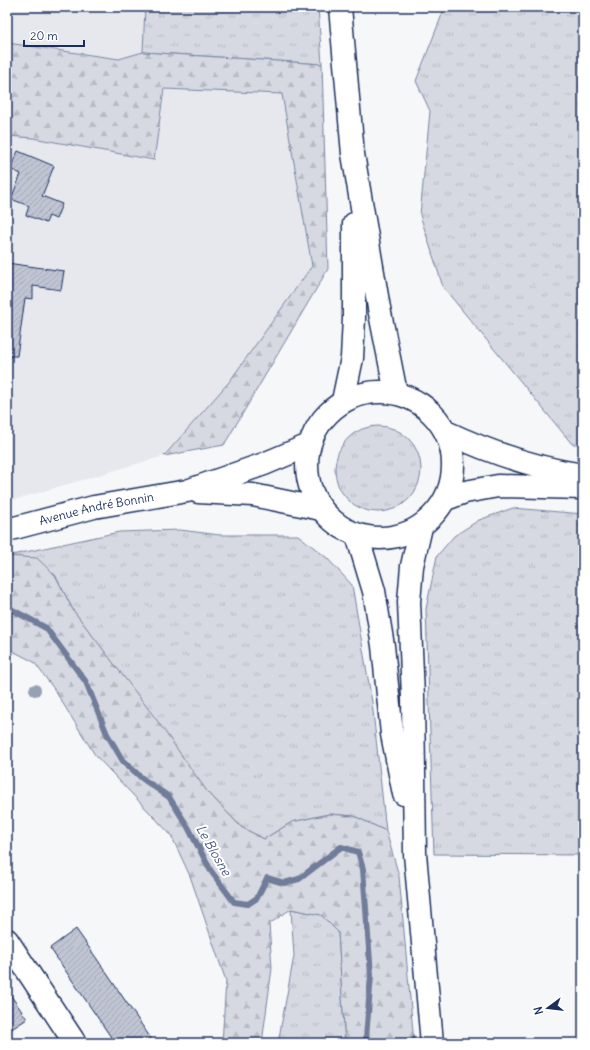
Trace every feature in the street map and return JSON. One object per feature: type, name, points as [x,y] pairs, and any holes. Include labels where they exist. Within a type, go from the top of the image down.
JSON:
[{"type":"main road","points":[[340,7],[354,154],[379,308],[396,393]]},
{"type":"main road","points":[[343,401],[352,358],[354,318],[354,154]]},
{"type":"main road","points":[[366,393],[396,393],[416,401],[434,415],[446,432],[453,454],[453,477],[446,499],[439,510],[420,527],[406,534],[390,538],[373,539],[357,535],[336,525],[321,509],[312,494],[308,478],[307,461],[310,445],[317,427],[328,413],[343,401],[366,393]]},
{"type":"main road","points":[[446,432],[500,455],[551,470],[583,476]]},
{"type":"main road","name":"Avenue André Bonnin","points":[[7,530],[94,507],[187,491],[264,464],[310,445]]},
{"type":"main road","points":[[446,499],[465,492],[498,486],[583,488]]},
{"type":"main road","name":"Avenue André Bonnin","points":[[187,491],[253,495],[321,509]]},
{"type":"main road","points":[[420,527],[412,566],[409,602],[413,697],[415,854],[432,1043]]},
{"type":"main road","points":[[357,535],[374,591],[383,646],[392,734],[415,854]]},
{"type":"main road","points":[[7,940],[76,1043]]},
{"type":"shaded area","points":[[7,7],[145,7],[143,52],[119,59],[7,43]]},
{"type":"shaded area","points":[[163,89],[282,93],[312,266],[229,382],[164,456],[7,502],[7,136],[33,138],[154,160]]},
{"type":"green space","points":[[145,7],[318,7],[322,64],[143,52]]},
{"type":"green space","points":[[445,7],[583,7],[583,444],[572,444],[443,287],[420,215],[430,111],[416,81]]},
{"type":"green space","points":[[7,43],[119,59],[143,52],[322,64],[328,269],[224,445],[164,456],[229,382],[312,266],[282,94],[164,89],[154,160],[33,138],[7,136]]},
{"type":"green space","points":[[378,426],[394,430],[408,439],[417,453],[421,469],[417,485],[408,499],[394,508],[378,512],[362,508],[348,499],[339,485],[335,469],[339,453],[348,439],[362,430]]},
{"type":"green space","points":[[513,508],[583,514],[583,855],[434,854],[426,609],[437,556],[454,536],[479,520]]},
{"type":"green space","points":[[180,530],[220,535],[298,535],[327,558],[352,585],[372,702],[386,831],[354,816],[329,814],[292,822],[264,839],[241,827],[206,790],[73,610],[55,575],[7,556],[119,532]]},
{"type":"green space","points":[[7,556],[37,558],[55,575],[73,610],[156,719],[206,790],[241,827],[264,839],[292,822],[329,814],[354,816],[386,831],[399,876],[414,1043],[345,1043],[338,932],[321,915],[291,909],[269,924],[272,968],[262,1043],[222,1043],[226,981],[190,876],[171,835],[95,755],[54,689],[34,662],[7,648]]},
{"type":"green space","points":[[291,909],[321,915],[338,932],[345,1043],[278,1043],[294,956]]},
{"type":"building","points":[[18,151],[54,166],[42,196],[62,204],[56,219],[49,216],[46,223],[26,215],[29,206],[11,199],[21,174],[10,169]]},
{"type":"building","points":[[7,263],[64,271],[61,290],[33,286],[33,299],[25,298],[17,356],[7,356]]},
{"type":"building","points":[[76,929],[154,1043],[115,1043],[50,948]]},
{"type":"building","points":[[7,990],[27,1019],[7,1032]]},
{"type":"waterway","name":"Le Blosne","points":[[7,607],[46,628],[86,682],[107,734],[123,761],[143,779],[169,797],[188,827],[211,871],[234,902],[248,904],[257,898],[267,878],[284,883],[299,879],[341,847],[358,852],[363,869],[371,975],[366,1038],[368,1043]]}]
